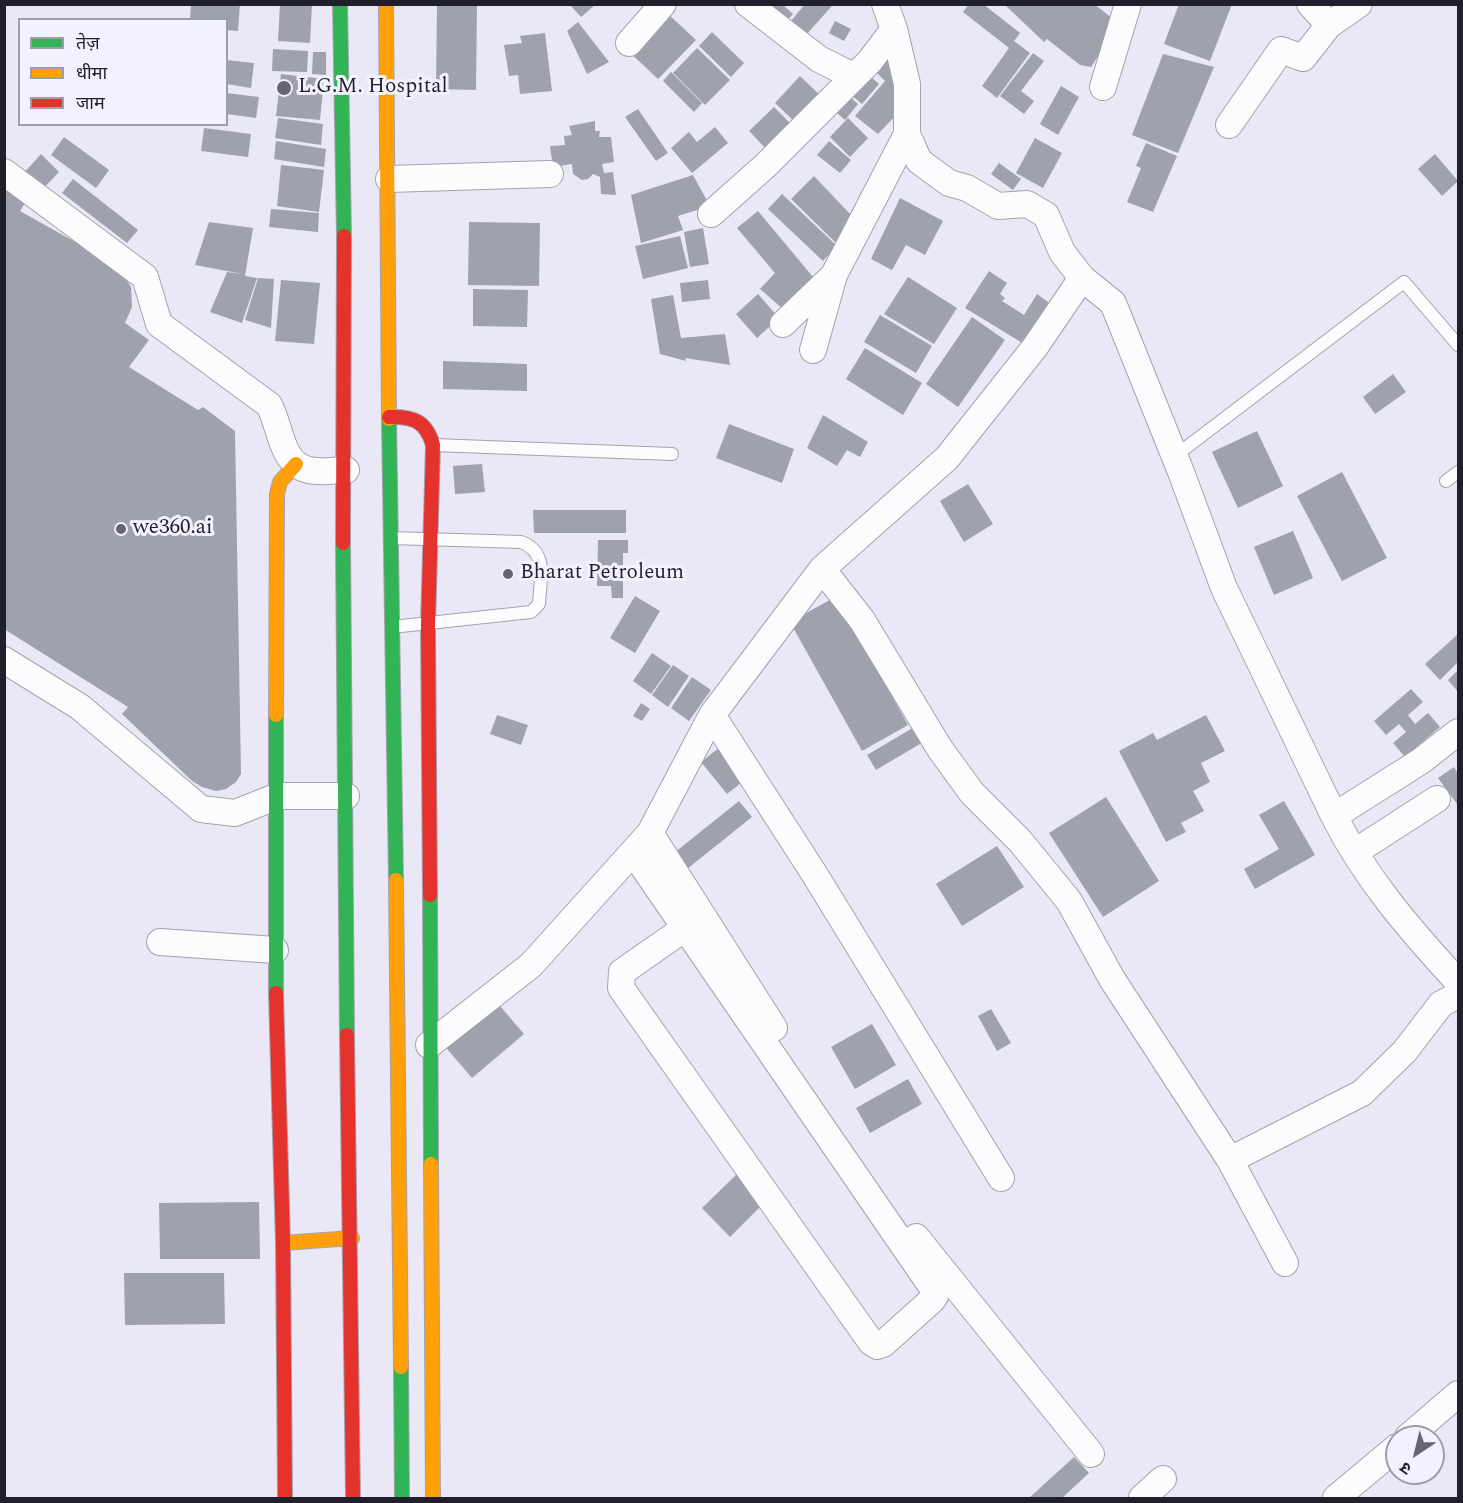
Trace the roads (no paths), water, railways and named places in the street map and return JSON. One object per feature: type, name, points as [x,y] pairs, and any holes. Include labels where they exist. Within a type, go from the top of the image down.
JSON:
[{"type":"main road","points":[[340,4],[346,470],[342,599],[352,1238],[353,1498]]},
{"type":"main road","points":[[386,4],[389,179],[390,627],[399,1060],[402,1498]]},
{"type":"main road","points":[[389,417],[410,416],[423,422],[430,431],[433,444],[428,625],[433,1498]]},
{"type":"main road","points":[[285,1498],[283,1243],[275,951],[278,796],[277,494],[280,482],[296,464]]},
{"type":"main road","points":[[283,1243],[352,1238]]},
{"type":"street","points":[[629,43],[663,4]]},
{"type":"street","points":[[748,4],[819,59],[853,76]]},
{"type":"street","points":[[885,4],[894,29],[907,84],[907,134],[919,161],[949,183],[967,188],[998,206],[1027,204],[1046,215],[1062,252],[1082,278],[1113,303],[1175,456],[1224,588],[1334,816],[1355,852],[1406,926],[1458,982]]},
{"type":"street","points":[[1103,87],[1128,4]]},
{"type":"street","points":[[1310,4],[1329,25]]},
{"type":"street","points":[[1229,124],[1281,50],[1303,58],[1329,25],[1359,4]]},
{"type":"street","points":[[711,214],[765,166],[870,61],[894,29]]},
{"type":"street","points":[[813,350],[834,275],[907,134]]},
{"type":"street","points":[[4,172],[145,277],[159,324],[270,405],[276,417],[286,453],[296,464],[308,470],[346,470]]},
{"type":"street","points":[[389,179],[550,174]]},
{"type":"street","points":[[783,324],[834,275]]},
{"type":"street","points":[[429,1045],[531,965],[642,842],[712,715],[822,569],[947,458],[1035,347],[1082,278]]},
{"type":"street","points":[[822,569],[862,620],[940,749],[972,793],[1020,841],[1069,901],[1112,979],[1230,1160],[1285,1263]]},
{"type":"street","points":[[4,660],[80,707],[201,810],[235,813],[278,796],[346,796]]},
{"type":"street","points":[[712,715],[821,885],[1001,1178]]},
{"type":"street","points":[[1334,816],[1420,761],[1458,732]]},
{"type":"street","points":[[1355,852],[1437,800]]},
{"type":"street","points":[[642,842],[685,928],[934,1290],[935,1296],[932,1300],[883,1344],[877,1346],[871,1342],[621,988],[622,972],[685,928]]},
{"type":"street","points":[[642,842],[889,1200],[1091,1454]]},
{"type":"street","points":[[160,942],[275,951]]},
{"type":"street","points":[[1230,1160],[1362,1093],[1406,1051],[1441,1004],[1458,995]]},
{"type":"street","points":[[1422,1425],[1458,1394]]},
{"type":"street","points":[[1336,1498],[1385,1457]]},
{"type":"street","points":[[1142,1498],[1163,1479]]},
{"type":"lane","points":[[1175,456],[1404,282],[1458,345]]},
{"type":"lane","points":[[433,444],[672,454]]},
{"type":"lane","points":[[1446,481],[1458,472]]},
{"type":"lane","points":[[390,538],[521,542],[532,546],[541,558],[539,604],[531,612],[428,625],[390,627]]},
{"type":"place","name":"L.G.M. Hospital","points":[[284,88]]},
{"type":"place","name":"we360.ai","points":[[121,529]]},
{"type":"place","name":"Bharat Petroleum","points":[[508,574]]}]
